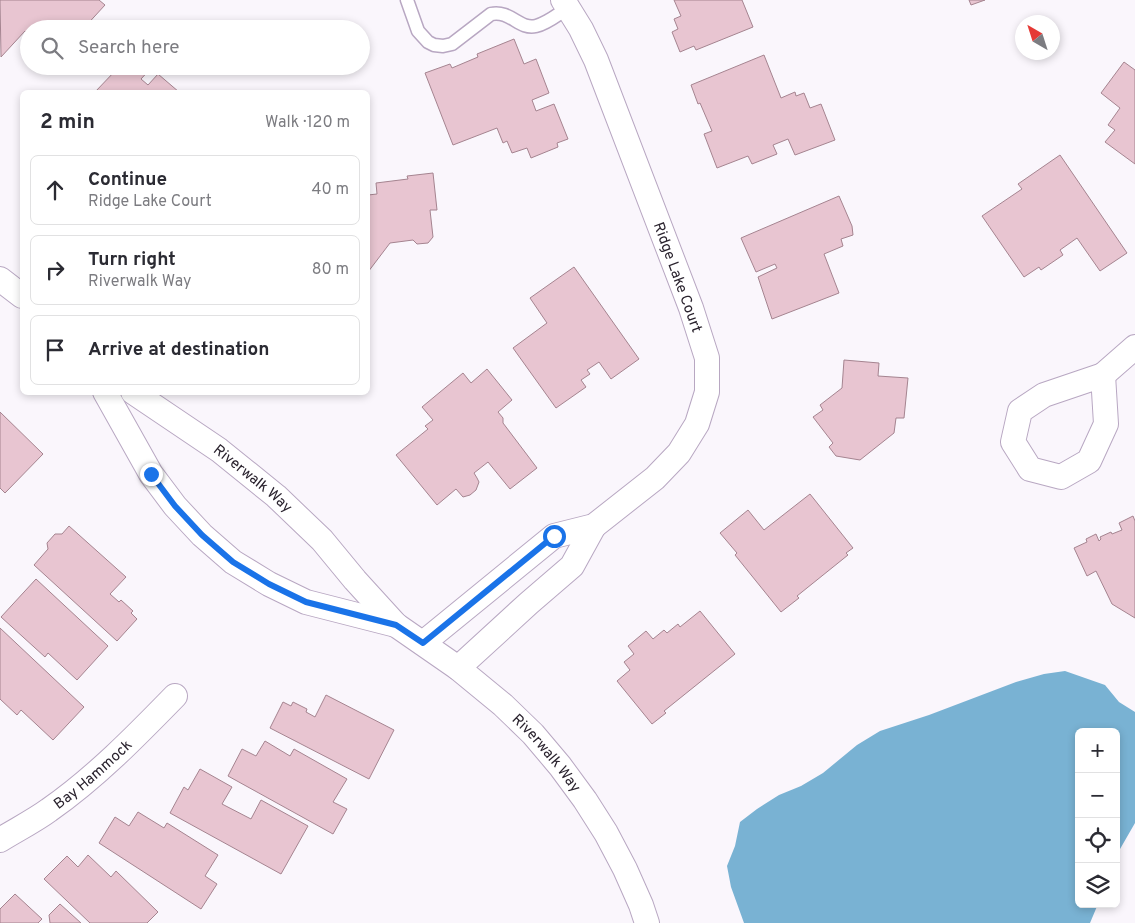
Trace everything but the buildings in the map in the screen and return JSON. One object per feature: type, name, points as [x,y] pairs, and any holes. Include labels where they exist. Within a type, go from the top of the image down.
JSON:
[{"type":"street","name":"Ridge Lake Court","points":[[458,668],[572,566],[594,526],[656,478],[679,453],[697,424],[707,392],[707,358],[691,308],[596,60],[581,29],[565,4]]},
{"type":"street","points":[[0,279],[20,294]]},
{"type":"street","points":[[1103,375],[1106,424],[1089,461],[1061,477],[1030,469],[1013,442],[1020,411],[1044,395],[1103,375],[1135,347]]},
{"type":"street","name":"Riverwalk Way","points":[[107,395],[151,474],[175,506],[202,535],[233,562],[269,584],[306,602],[396,625]]},
{"type":"street","name":"Riverwalk Way","points":[[137,395],[219,450],[276,496],[322,540],[396,625],[458,668],[503,705],[533,734],[560,766],[606,833],[625,869],[647,923]]},
{"type":"street","name":"Ridge Lake Court","points":[[423,643],[554,536],[594,526]]},
{"type":"street","name":"Bay Hammock","points":[[0,840],[49,811],[88,780],[175,696]]},
{"type":"lane","points":[[406,0],[418,31],[428,42],[443,46],[452,44],[491,14],[498,12],[526,26],[534,27],[543,24],[565,4]]},
{"type":"water","points":[[1065,671],[1105,685],[1119,702],[1135,712],[1135,823],[1120,849],[1120,728],[1075,728],[1075,908],[1096,908],[1090,923],[744,923],[731,887],[727,866],[735,846],[740,822],[779,795],[801,786],[823,773],[857,745],[880,731],[929,715],[1016,682],[1044,674]]},
{"type":"route","points":[[151,474],[175,506],[202,535],[233,562],[269,584],[306,602],[396,625],[423,643],[554,536]]}]
